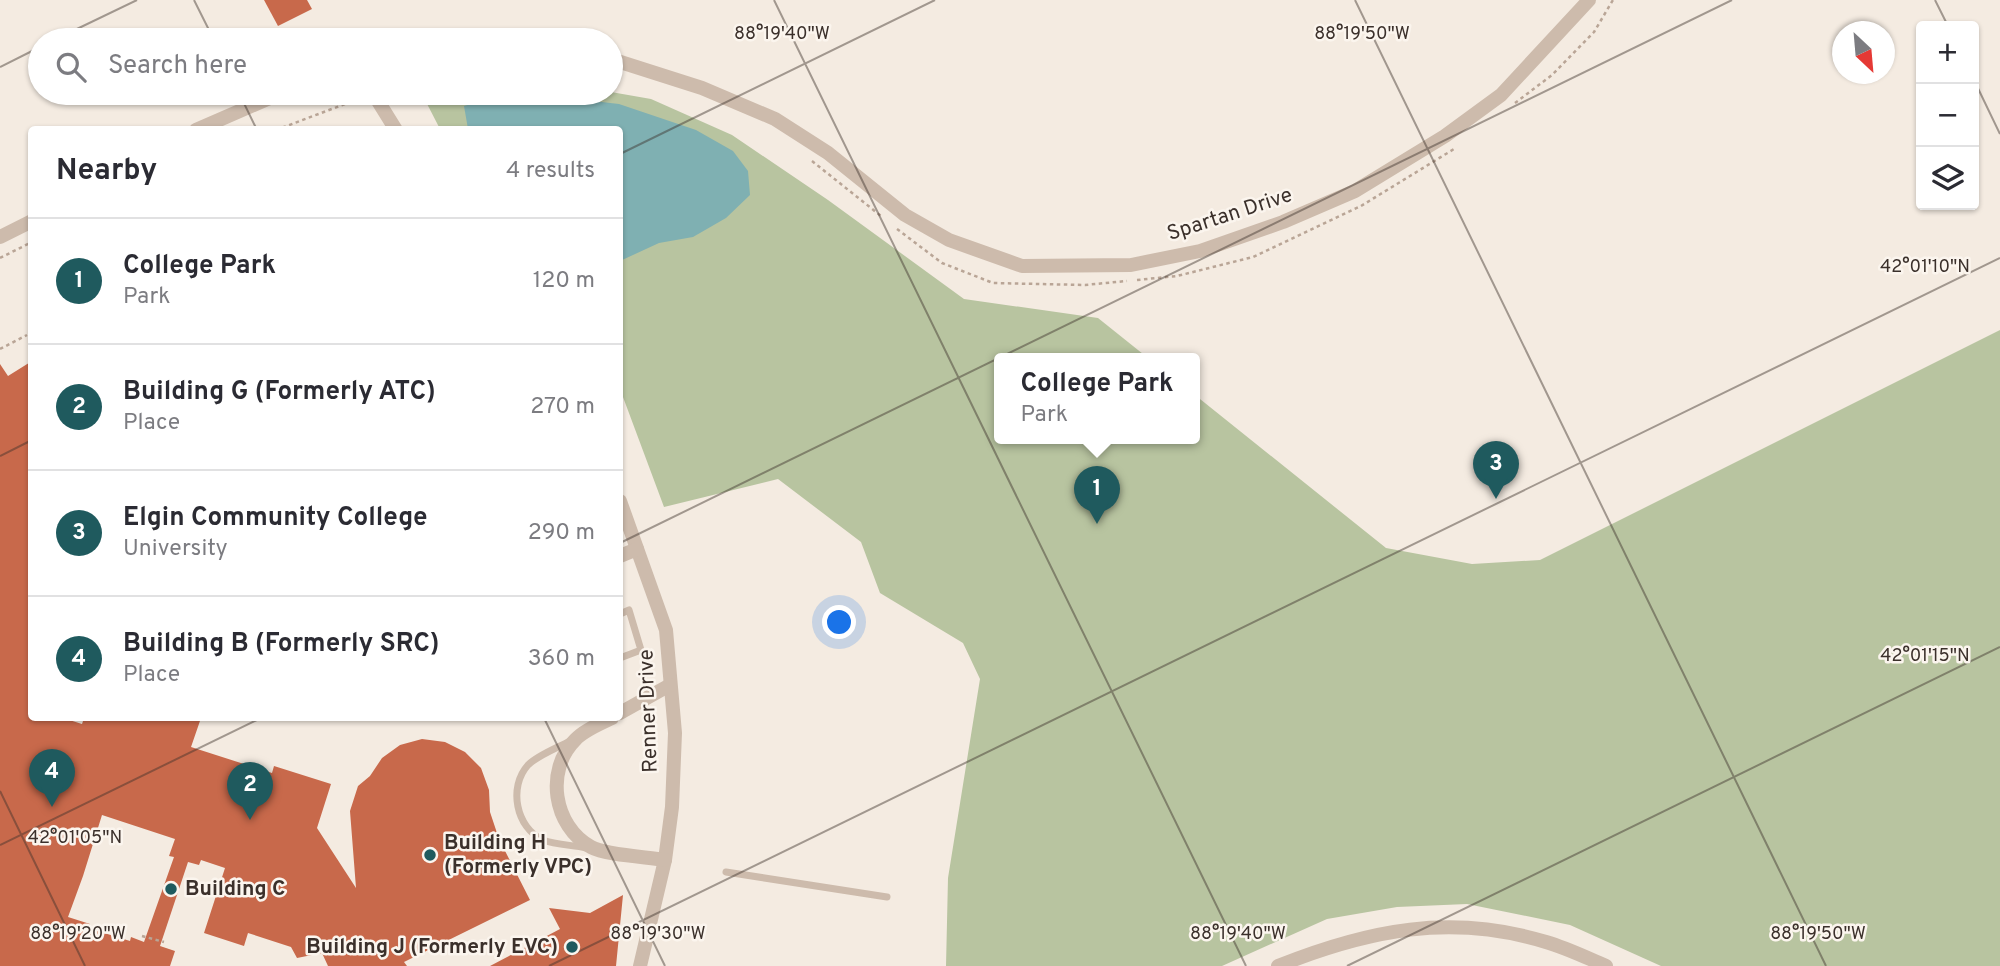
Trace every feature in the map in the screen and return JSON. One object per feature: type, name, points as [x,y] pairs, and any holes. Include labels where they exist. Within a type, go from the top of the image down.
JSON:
[{"type":"street","name":"Spartan Drive","points":[[623,64],[702,88],[775,119],[828,153],[905,215],[949,240],[1022,266],[1131,265],[1200,251],[1283,222],[1355,191],[1445,136],[1501,95],[1589,0]]},
{"type":"street","points":[[205,126],[253,105]]},
{"type":"street","points":[[381,105],[394,126]]},
{"type":"street","points":[[0,237],[28,223]]},
{"type":"street","name":"Renner Drive","points":[[623,509],[666,630],[675,733],[672,807],[665,860],[640,966]]},
{"type":"street","points":[[623,555],[637,549]]},
{"type":"street","points":[[623,711],[670,685]]},
{"type":"street","points":[[606,721],[577,737],[563,757],[556,780],[562,815],[575,835],[594,849],[665,860]]},
{"type":"street","points":[[1278,966],[1336,944],[1380,933],[1423,928],[1472,928],[1511,933],[1548,942],[1606,966]]},
{"type":"lane","points":[[623,613],[629,610],[641,650],[623,657]]},
{"type":"lane","points":[[577,737],[529,763],[517,788],[517,806],[530,830],[545,841],[594,849]]},
{"type":"lane","points":[[726,872],[887,897]]},
{"type":"path","points":[[1508,109],[1552,75],[1594,33],[1613,0]]},
{"type":"path","points":[[287,126],[344,105]]},
{"type":"path","points":[[891,224],[943,263],[993,283],[1085,285],[1177,276],[1253,257],[1337,218],[1361,206],[1463,142]]},
{"type":"path","points":[[809,159],[881,216]]},
{"type":"path","points":[[0,258],[28,242]]},
{"type":"path","points":[[0,349],[27,335]]},
{"type":"path","points":[[142,936],[164,942]]},
{"type":"green space","points":[[623,94],[651,99],[732,135],[828,200],[964,299],[1098,318],[1142,353],[994,353],[994,444],[1200,444],[1200,399],[1386,548],[1472,564],[1540,560],[2000,330],[2000,966],[1661,966],[1570,925],[1467,904],[1397,907],[1327,919],[1222,966],[946,966],[948,878],[980,679],[963,643],[880,593],[861,542],[778,479],[664,507],[623,397],[623,126],[438,126],[428,105],[623,105]]},
{"type":"water","points":[[622,105],[696,130],[733,151],[748,171],[750,195],[726,218],[693,237],[659,243],[623,260],[623,126],[467,126],[464,106]]},
{"type":"building","points":[[264,0],[307,0],[312,9],[278,26]]},
{"type":"building","points":[[0,364],[8,376],[28,364],[28,721],[72,721],[82,724],[83,721],[200,721],[191,747],[272,773],[274,766],[331,784],[317,828],[356,888],[350,811],[358,786],[370,776],[382,758],[400,745],[422,739],[445,742],[465,752],[481,768],[489,790],[490,812],[499,839],[530,900],[404,962],[407,966],[328,966],[322,953],[297,958],[291,947],[248,933],[244,946],[204,933],[225,868],[201,860],[199,865],[188,862],[160,946],[175,951],[170,966],[0,966]],"holes":[[[102,815],[175,839],[169,856],[174,857],[144,942],[131,937],[130,941],[88,928],[90,924],[68,917]]]},
{"type":"building","name":"Building J (Formerly EVC)","points":[[623,895],[616,966],[490,966],[560,929],[549,908],[590,913]]},
{"type":"place","name":"Elgin Community College","points":[[1496,499]]},
{"type":"place","name":"College Park","points":[[1097,524]]},
{"type":"place","name":"Building B (Formerly SRC)","points":[[52,807]]},
{"type":"place","name":"Building G (Formerly ATC)","points":[[250,820]]},
{"type":"place","name":"Building H (Formerly VPC)","points":[[430,855]]},
{"type":"place","name":"Building C","points":[[171,889]]},
{"type":"place","name":"Building J (Formerly EVC)","points":[[572,947]]}]
